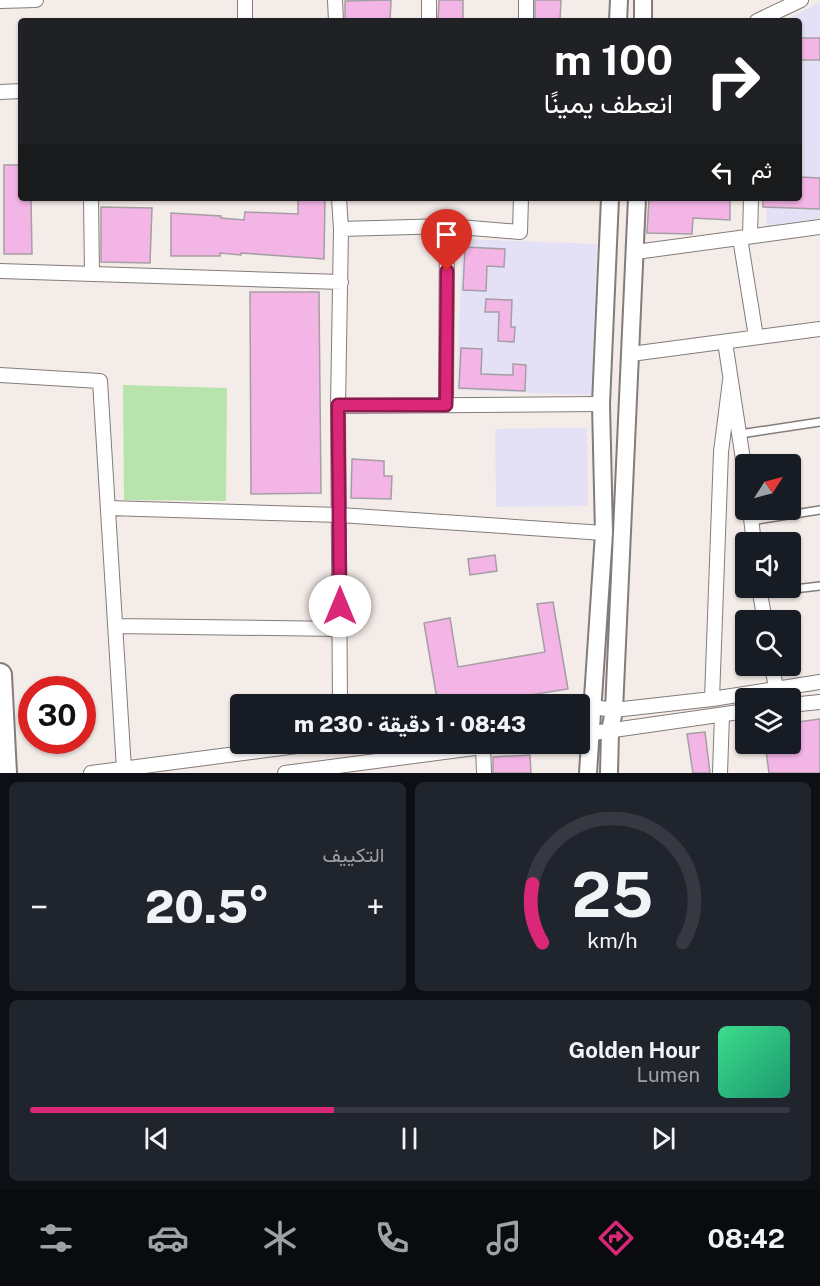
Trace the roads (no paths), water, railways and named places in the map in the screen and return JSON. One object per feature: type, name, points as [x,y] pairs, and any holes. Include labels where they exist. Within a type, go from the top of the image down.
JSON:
[{"type":"highway","points":[[0,675],[5,773]]},
{"type":"street","points":[[0,1],[36,0]]},
{"type":"street","points":[[245,0],[245,18]]},
{"type":"street","points":[[335,0],[336,18]]},
{"type":"street","points":[[429,0],[429,18]]},
{"type":"street","points":[[526,0],[526,18]]},
{"type":"street","points":[[618,18],[619,0]]},
{"type":"street","points":[[643,0],[643,18]]},
{"type":"street","points":[[763,18],[796,1]]},
{"type":"street","points":[[0,92],[18,91]]},
{"type":"street","points":[[91,201],[92,273]]},
{"type":"street","points":[[339,201],[340,694]]},
{"type":"street","points":[[341,229],[447,226],[520,232],[521,201]]},
{"type":"street","points":[[587,694],[604,533],[601,404],[610,201]]},
{"type":"street","points":[[609,773],[610,732],[614,710],[637,201]]},
{"type":"street","points":[[751,201],[745,237],[756,338]]},
{"type":"street","points":[[446,405],[447,226]]},
{"type":"street","points":[[636,252],[820,227]]},
{"type":"street","points":[[0,271],[340,282]]},
{"type":"street","points":[[631,354],[820,329]]},
{"type":"street","points":[[725,342],[743,454]]},
{"type":"street","points":[[0,375],[100,381],[124,769]]},
{"type":"street","points":[[712,699],[721,452],[730,381]]},
{"type":"street","points":[[338,405],[601,404]]},
{"type":"street","points":[[108,507],[340,515],[604,533]]},
{"type":"street","points":[[116,626],[340,629]]},
{"type":"street","points":[[774,676],[776,688],[820,682]]},
{"type":"street","points":[[590,708],[614,710],[735,695]]},
{"type":"street","points":[[801,704],[820,702]]},
{"type":"street","points":[[590,734],[735,713]]},
{"type":"street","points":[[720,773],[722,715]]},
{"type":"street","points":[[91,773],[237,754]]},
{"type":"street","points":[[285,773],[430,754]]},
{"type":"street","points":[[483,754],[484,773]]},
{"type":"street","points":[[586,754],[588,773]]},
{"type":"lane","points":[[740,434],[820,422]]},
{"type":"lane","points":[[801,511],[820,510]]},
{"type":"lane","points":[[801,588],[820,586]]}]
